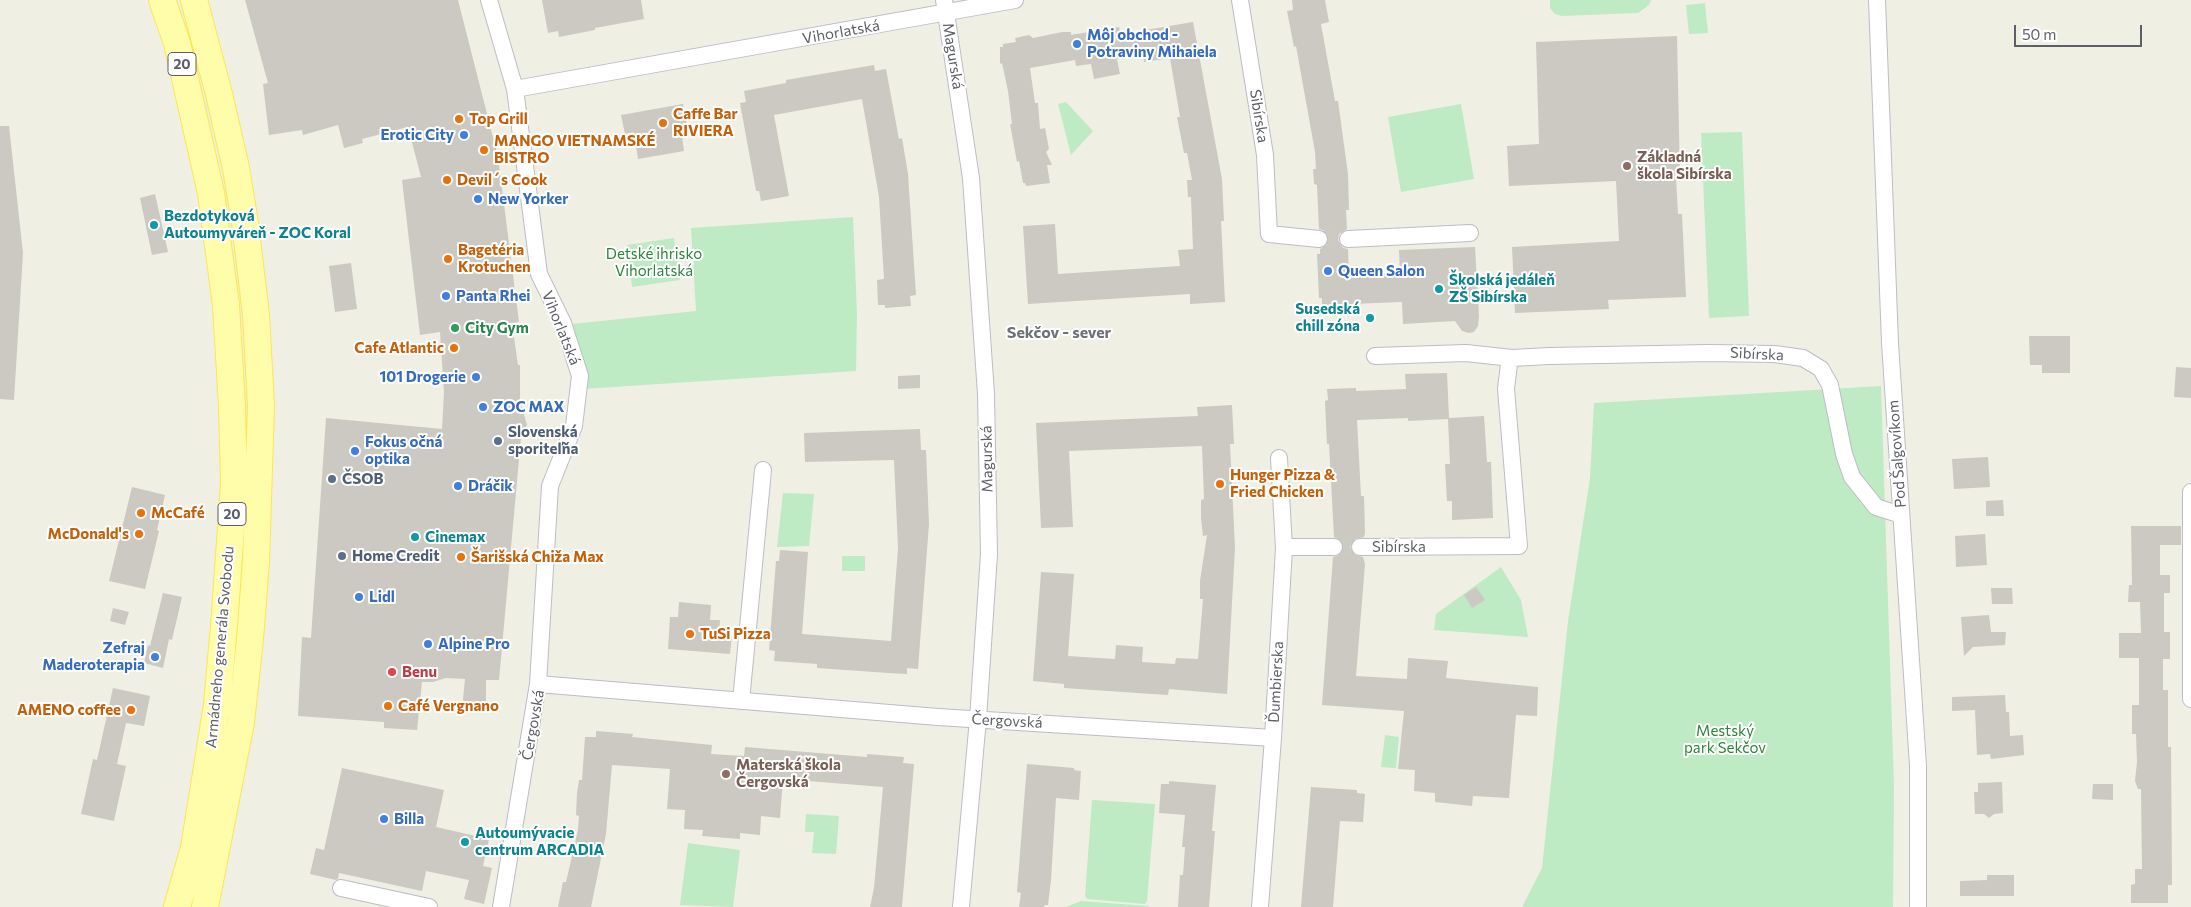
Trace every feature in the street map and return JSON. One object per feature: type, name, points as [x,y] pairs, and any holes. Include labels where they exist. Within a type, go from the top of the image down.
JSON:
[{"type":"main road","name":"Armádneho generála Svobodu","points":[[162,0],[177,43],[198,128],[211,193],[226,305],[234,483],[217,705],[194,848],[177,907]]},
{"type":"main road","name":"Armádneho generála Svobodu","points":[[194,0],[222,103],[245,223],[256,315],[261,406],[256,562],[250,639],[241,722],[210,901]]},
{"type":"street","name":"Vihorlatská","points":[[490,0],[515,89],[539,274],[562,323],[580,376],[574,426],[550,486],[538,684]]},
{"type":"street","points":[[946,7],[1015,0]]},
{"type":"street","name":"Sibírska","points":[[1240,0],[1265,155],[1269,234],[1319,239]]},
{"type":"street","name":"Pod Šalgovíkom","points":[[1877,0],[1890,343],[1918,766],[1918,907]]},
{"type":"street","name":"Vihorlatská","points":[[515,89],[946,7]]},
{"type":"street","name":"Magurská","points":[[946,7],[971,178],[986,394],[989,554],[978,719],[961,907]]},
{"type":"street","points":[[1348,239],[1470,233]]},
{"type":"street","name":"Sibírska","points":[[1378,356],[1466,353],[1512,358],[1710,353],[1774,354],[1803,358],[1821,369],[1830,385],[1844,454],[1852,477],[1876,507],[1901,515]]},
{"type":"street","name":"Sibírska","points":[[1360,547],[1519,546],[1506,389],[1512,358]]},
{"type":"street","name":"Ďumbierska","points":[[1260,907],[1273,738],[1284,547],[1279,458]]},
{"type":"street","points":[[741,701],[763,470]]},
{"type":"street","points":[[2191,492],[2191,699]]},
{"type":"street","points":[[1284,547],[1334,547]]},
{"type":"street","name":"Čergovská","points":[[501,907],[538,684],[978,719],[1273,738]]},
{"type":"street","points":[[341,888],[428,907]]},
{"type":"green space","points":[[1550,0],[1651,0],[1649,5],[1638,13],[1562,16],[1555,14],[1550,8]]},
{"type":"green space","points":[[1705,3],[1708,33],[1689,34],[1686,5]]},
{"type":"green space","points":[[1066,102],[1093,131],[1071,155],[1058,104]]},
{"type":"green space","points":[[1461,104],[1474,179],[1401,192],[1388,117]]},
{"type":"green space","points":[[1742,132],[1749,316],[1709,318],[1701,133]]},
{"type":"green space","points":[[853,217],[857,314],[856,371],[583,389],[572,324],[696,311],[691,228]]},
{"type":"green space","name":"Detské ihrisko Vihorlatská","points":[[674,238],[680,280],[632,287],[627,245]]},
{"type":"green space","name":"Mestský park Sekčov","points":[[1881,386],[1894,787],[1893,907],[1522,907],[1542,868],[1568,621],[1590,478],[1594,403]]},
{"type":"green space","points":[[783,493],[814,494],[809,546],[777,547]]},
{"type":"green space","points":[[842,556],[865,556],[865,571],[842,571]]},
{"type":"green space","points":[[1501,567],[1521,600],[1528,637],[1434,630],[1436,614]]},
{"type":"green space","points":[[1385,735],[1399,737],[1396,768],[1381,767]]},
{"type":"green space","points":[[1092,800],[1155,804],[1147,901],[1145,904],[1087,899],[1085,896]]},
{"type":"green space","points":[[806,814],[839,816],[836,854],[812,853],[814,832],[805,832]]},
{"type":"green space","points":[[688,843],[740,850],[733,907],[680,905]]},
{"type":"green space","points":[[1081,901],[1148,906],[1150,907],[1066,907]]},
{"type":"building","name":"ZOC MAX","points":[[245,0],[458,0],[498,157],[519,322],[512,323],[518,365],[520,365],[520,401],[527,425],[521,437],[499,680],[486,680],[486,709],[465,708],[463,699],[465,679],[446,678],[433,682],[422,682],[417,730],[384,728],[384,722],[298,716],[302,637],[311,638],[326,418],[442,429],[444,392],[440,332],[420,335],[402,180],[421,177],[408,127],[362,139],[363,143],[344,148],[338,125],[303,135],[302,130],[269,135],[263,84],[268,83]]},
{"type":"building","points":[[542,0],[641,0],[644,19],[559,37],[558,31],[548,33]]},
{"type":"building","points":[[1292,0],[1325,0],[1329,22],[1321,24],[1335,101],[1338,101],[1348,174],[1349,210],[1346,210],[1347,229],[1339,234],[1338,240],[1343,248],[1348,249],[1349,276],[1400,273],[1399,250],[1475,247],[1479,316],[1478,326],[1474,332],[1462,331],[1455,321],[1403,324],[1402,302],[1351,304],[1351,307],[1322,308],[1322,298],[1319,298],[1317,254],[1320,254],[1320,249],[1327,245],[1329,240],[1325,231],[1319,229],[1317,185],[1314,184],[1313,169],[1316,169],[1315,152],[1296,46],[1294,47],[1287,11],[1293,10]]},
{"type":"building","points":[[1193,22],[1222,179],[1224,221],[1221,221],[1225,302],[1190,304],[1190,294],[1028,304],[1023,226],[1055,224],[1058,274],[1180,266],[1178,250],[1193,249],[1191,197],[1188,197],[1187,180],[1192,180],[1187,153],[1184,153],[1177,117],[1180,117],[1170,58],[1144,62],[1143,55],[1117,59],[1120,74],[1094,79],[1091,64],[1076,66],[1075,60],[1030,68],[1035,103],[1038,103],[1040,129],[1045,128],[1049,149],[1046,152],[1052,165],[1047,165],[1050,183],[1026,186],[1023,183],[1019,161],[1017,162],[1010,124],[1012,124],[1008,91],[1002,63],[1000,64],[1000,47],[1003,47],[1003,44],[1016,42],[1015,38],[1029,35],[1033,38],[1071,32],[1071,35],[1119,27],[1121,37],[1147,33],[1146,30]]},
{"type":"building","points":[[1677,36],[1680,177],[1676,178],[1678,214],[1682,214],[1686,297],[1608,300],[1609,309],[1515,313],[1512,247],[1619,241],[1616,181],[1509,186],[1507,146],[1539,144],[1536,42]]},
{"type":"building","points":[[874,65],[875,71],[886,69],[899,139],[902,138],[908,174],[916,295],[910,296],[911,306],[885,308],[885,305],[878,305],[877,280],[884,279],[879,197],[862,99],[774,115],[789,196],[761,201],[759,191],[756,191],[740,103],[746,102],[744,91],[786,83],[786,80]]},
{"type":"building","points":[[683,104],[689,136],[682,137],[684,151],[638,159],[634,132],[625,134],[621,115]]},
{"type":"building","points":[[0,126],[9,126],[23,253],[14,400],[0,399]]},
{"type":"building","name":"Bezdotyková Autoumyváreň - ZOC Koral","points":[[155,194],[168,252],[152,255],[140,198]]},
{"type":"building","points":[[351,263],[357,309],[335,312],[329,266]]},
{"type":"building","points":[[2029,336],[2070,336],[2070,373],[2042,373],[2042,365],[2030,365]]},
{"type":"building","points":[[2176,367],[2191,368],[2191,398],[2174,397]]},
{"type":"building","points":[[1447,373],[1449,418],[1484,416],[1487,462],[1491,462],[1493,518],[1452,520],[1452,501],[1447,501],[1445,464],[1450,464],[1448,419],[1408,421],[1408,418],[1357,420],[1361,496],[1364,496],[1365,533],[1364,537],[1355,539],[1350,547],[1355,555],[1363,557],[1365,564],[1356,676],[1407,679],[1408,658],[1448,661],[1446,678],[1538,687],[1537,716],[1516,715],[1509,798],[1473,796],[1472,806],[1435,802],[1435,793],[1414,791],[1415,770],[1398,769],[1404,711],[1322,705],[1333,557],[1339,555],[1344,547],[1342,542],[1334,537],[1329,444],[1327,444],[1326,423],[1325,401],[1328,400],[1327,389],[1356,388],[1356,391],[1406,389],[1405,374]]},
{"type":"building","points":[[920,375],[920,388],[898,389],[898,376]]},
{"type":"building","points":[[1232,405],[1234,444],[1230,444],[1235,548],[1227,694],[1169,689],[1168,695],[1152,694],[1064,688],[1064,684],[1033,681],[1041,572],[1074,574],[1068,656],[1115,659],[1116,645],[1143,647],[1142,662],[1175,664],[1176,658],[1198,659],[1203,599],[1200,599],[1200,581],[1207,535],[1203,536],[1201,518],[1201,500],[1204,499],[1202,446],[1069,451],[1073,527],[1041,528],[1036,423],[1198,416],[1197,407]]},
{"type":"building","points":[[920,429],[921,450],[926,450],[929,524],[918,669],[907,668],[907,674],[888,673],[817,668],[817,664],[774,661],[775,651],[769,650],[776,561],[779,561],[780,550],[808,552],[802,634],[891,641],[898,548],[894,460],[805,462],[804,433]]},
{"type":"building","points":[[1988,457],[1990,487],[1954,489],[1952,459]]},
{"type":"building","name":"McDonald's","points":[[132,487],[165,495],[157,530],[159,531],[145,589],[109,581]]},
{"type":"building","points":[[2003,500],[2004,516],[1986,516],[1986,501]]},
{"type":"building","points":[[2131,526],[2181,526],[2181,545],[2160,545],[2160,575],[2170,575],[2170,593],[2164,593],[2164,632],[2170,632],[2170,659],[2163,659],[2163,690],[2168,690],[2168,747],[2171,747],[2172,885],[2168,885],[2168,903],[2131,903],[2131,885],[2135,884],[2135,869],[2142,869],[2141,789],[2138,789],[2135,781],[2137,762],[2136,734],[2132,734],[2132,705],[2139,705],[2139,658],[2119,658],[2119,633],[2141,633],[2140,602],[2128,602],[2129,585],[2132,585]]},
{"type":"building","points":[[1985,534],[1987,565],[1956,567],[1955,536]]},
{"type":"building","points":[[1476,587],[1485,600],[1472,608],[1464,595]]},
{"type":"building","points":[[1991,588],[2012,588],[2013,604],[1992,604]]},
{"type":"building","points":[[163,593],[182,597],[172,640],[169,639],[163,668],[144,663]]},
{"type":"building","name":"TuSi Pizza","points":[[679,602],[711,605],[710,620],[720,620],[719,634],[732,635],[730,654],[668,649],[670,617],[678,617]]},
{"type":"building","points":[[113,608],[129,612],[125,625],[110,621]]},
{"type":"building","points":[[1989,615],[1991,632],[2006,632],[2005,645],[1973,647],[1964,656],[1961,617]]},
{"type":"building","points":[[113,688],[150,696],[144,726],[126,723],[117,764],[126,766],[114,821],[81,814],[93,759],[97,760]]},
{"type":"building","points":[[2005,695],[2006,712],[2009,712],[2010,736],[2023,735],[2024,755],[1991,759],[1990,754],[1977,755],[1975,710],[1952,711],[1952,697]]},
{"type":"building","points":[[596,731],[633,734],[632,737],[712,745],[711,754],[744,756],[745,747],[867,757],[867,754],[904,757],[903,763],[914,764],[902,907],[870,907],[874,888],[883,787],[783,779],[780,818],[761,816],[760,835],[740,833],[740,839],[702,836],[703,830],[684,829],[685,810],[667,809],[670,769],[612,765],[606,834],[591,907],[558,907],[578,830],[579,816],[576,815],[577,793],[579,780],[582,780],[585,737],[596,737]]},
{"type":"building","points":[[1027,764],[1074,768],[1074,770],[1081,771],[1079,800],[1056,798],[1051,880],[1048,905],[1044,907],[1019,907],[1021,893],[1017,892]]},
{"type":"building","name":"Billa","points":[[342,768],[444,790],[436,827],[489,839],[483,866],[492,868],[484,904],[464,899],[469,880],[426,871],[422,891],[339,873],[336,880],[310,874],[316,848],[324,850]]},
{"type":"building","points":[[1169,781],[1216,785],[1212,831],[1215,831],[1209,907],[1178,907],[1180,875],[1183,875],[1185,847],[1182,847],[1185,815],[1159,813],[1161,784],[1169,784]]},
{"type":"building","points":[[2002,782],[2003,813],[1994,814],[1989,818],[1984,814],[1975,814],[1974,792],[1978,792],[1978,783]]},
{"type":"building","points":[[2093,784],[2113,784],[2113,800],[2092,799]]},
{"type":"building","points":[[1311,787],[1357,790],[1357,793],[1365,794],[1363,822],[1340,821],[1333,907],[1301,907]]},
{"type":"building","points":[[1987,875],[2014,875],[2014,896],[1960,896],[1960,881],[1987,880]]},
{"type":"tunnel","points":[[1319,239],[1348,239]]},
{"type":"tunnel","points":[[1334,547],[1360,547]]},
{"type":"place","name":"Môj obchod - Potraviny Mihaiela","points":[[1077,44]]},
{"type":"place","name":"Top Grill","points":[[459,119]]},
{"type":"place","name":"Caffe Bar RIVIERA","points":[[663,123]]},
{"type":"place","name":"Erotic City","points":[[464,135]]},
{"type":"place","name":"MANGO VIETNAMSKÉ BISTRO","points":[[484,150]]},
{"type":"place","name":"Základná škola Sibírska","points":[[1627,166]]},
{"type":"place","name":"Devil´s Cook","points":[[447,180]]},
{"type":"place","name":"New Yorker","points":[[478,199]]},
{"type":"place","name":"Bezdotyková Autoumyváreň - ZOC Koral","points":[[154,225]]},
{"type":"place","name":"Bagetéria Krotuchen","points":[[448,259]]},
{"type":"place","name":"Queen Salon","points":[[1328,271]]},
{"type":"place","name":"Školská jedáleň ZŠ Sibírska","points":[[1439,289]]},
{"type":"place","name":"Panta Rhei","points":[[446,296]]},
{"type":"place","name":"Susedská chill zóna","points":[[1370,318]]},
{"type":"place","name":"City Gym","points":[[455,328]]},
{"type":"place","name":"Cafe Atlantic","points":[[454,348]]},
{"type":"place","name":"101 Drogerie","points":[[476,377]]},
{"type":"place","name":"ZOC MAX","points":[[483,407]]},
{"type":"place","name":"Slovenská sporiteľňa","points":[[498,441]]},
{"type":"place","name":"Fokus očná optika","points":[[355,451]]},
{"type":"place","name":"ČSOB","points":[[332,479]]},
{"type":"place","name":"Hunger Pizza & Fried Chicken","points":[[1220,484]]},
{"type":"place","name":"Dráčik","points":[[458,486]]},
{"type":"place","name":"McCafé","points":[[141,513]]},
{"type":"place","name":"McDonald's","points":[[139,534]]},
{"type":"place","name":"Cinemax","points":[[415,537]]},
{"type":"place","name":"Home Credit","points":[[342,556]]},
{"type":"place","name":"Šarišská Chiža Max","points":[[461,557]]},
{"type":"place","name":"Lidl","points":[[359,597]]},
{"type":"place","name":"TuSi Pizza","points":[[690,634]]},
{"type":"place","name":"Alpine Pro","points":[[428,644]]},
{"type":"place","name":"Zefraj Maderoterapia","points":[[155,657]]},
{"type":"place","name":"Benu","points":[[392,672]]},
{"type":"place","name":"Café Vergnano","points":[[388,706]]},
{"type":"place","name":"AMENO coffee","points":[[131,710]]},
{"type":"place","name":"Materská škola Čergovská","points":[[726,774]]},
{"type":"place","name":"Billa","points":[[384,819]]},
{"type":"place","name":"Autoumývacie centrum ARCADIA","points":[[465,842]]},
{"type":"district","name":"Sekčov - sever","points":[[1059,333]]}]
